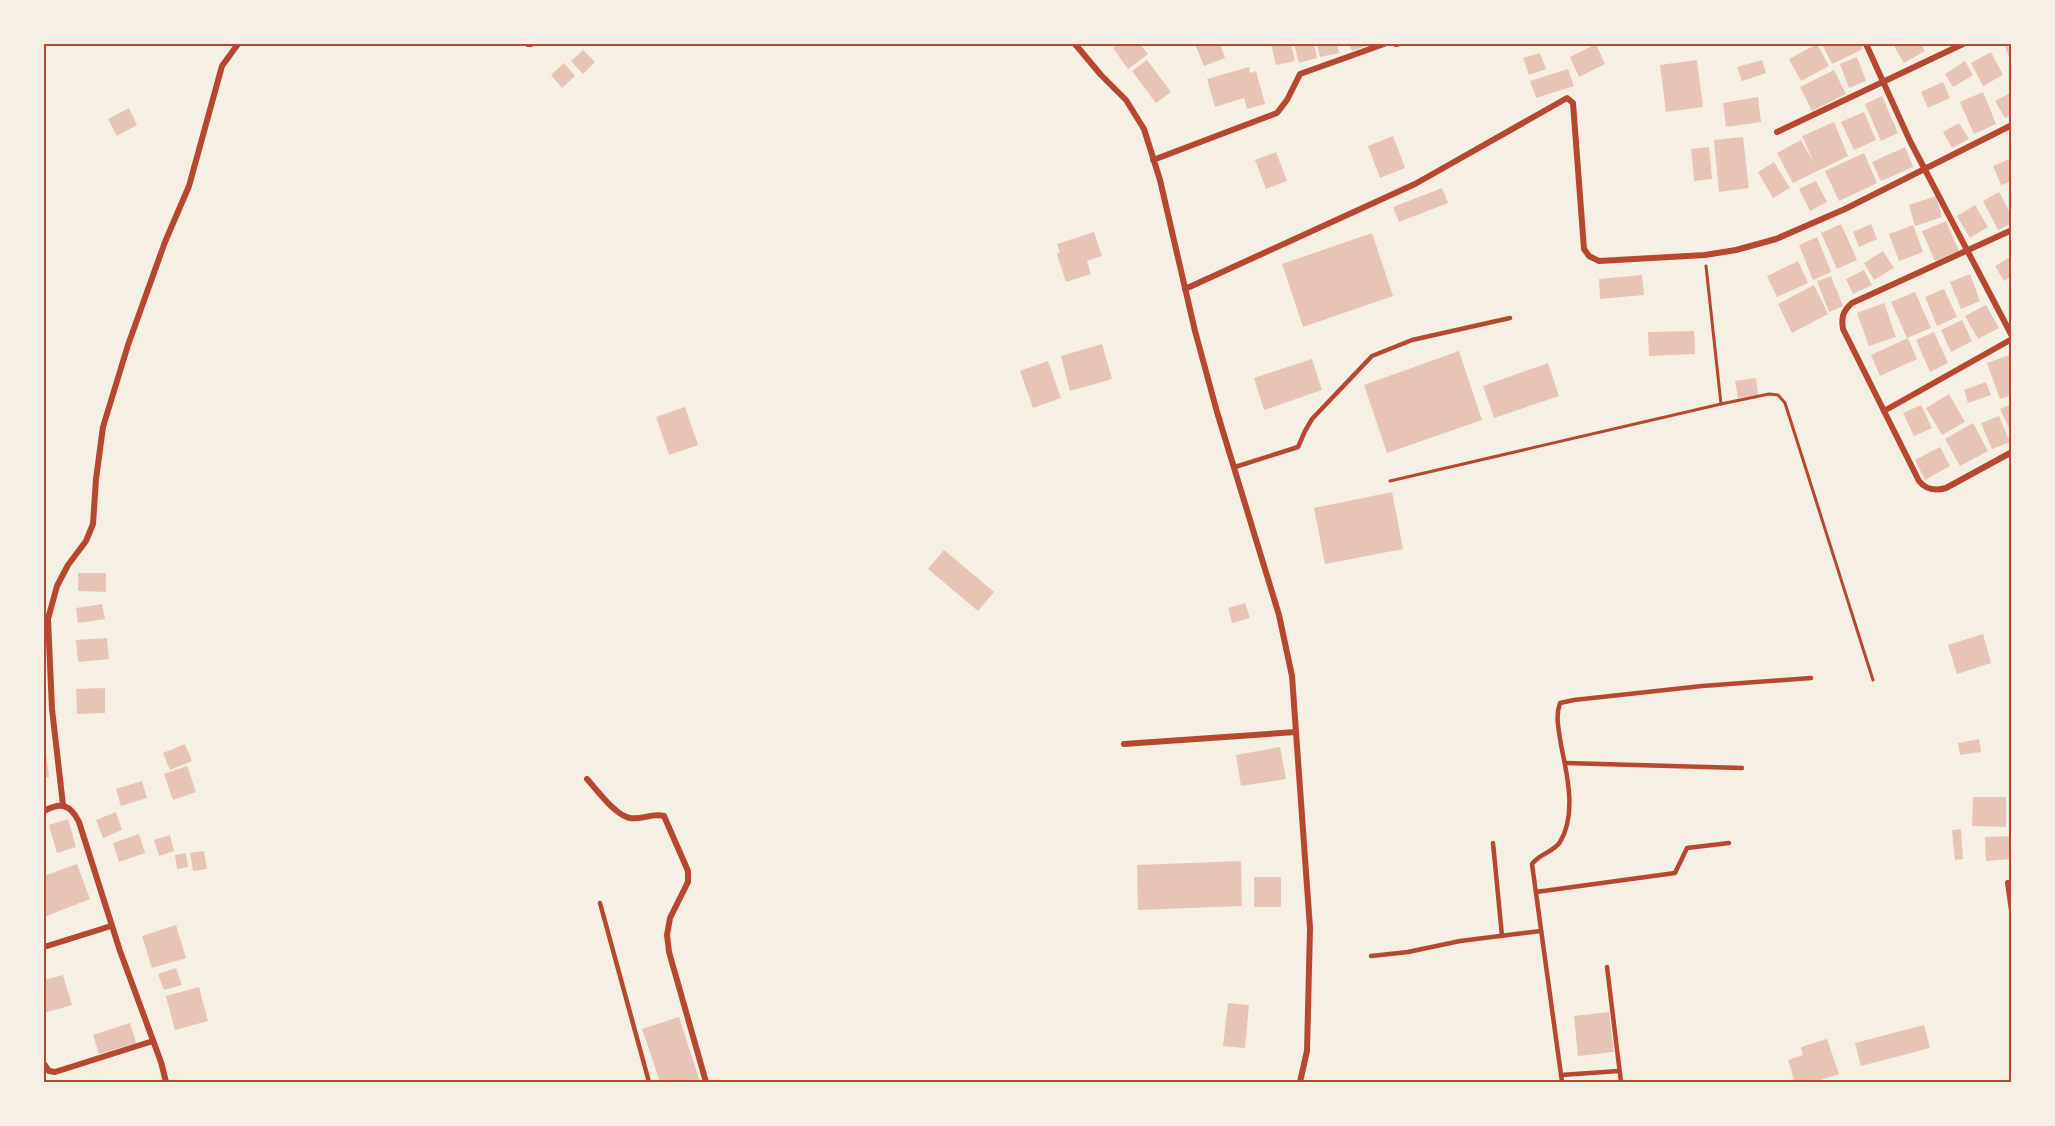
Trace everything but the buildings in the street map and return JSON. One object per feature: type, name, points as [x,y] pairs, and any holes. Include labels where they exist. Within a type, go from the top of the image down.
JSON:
[{"type":"street","points":[[63,805],[52,709],[48,619],[57,586],[68,565],[86,541],[93,524],[103,427],[157,262],[189,186],[222,66],[238,44]]},
{"type":"street","points":[[1075,44],[1126,100],[1144,129],[1160,180],[1185,290],[1217,412],[1279,615],[1292,676],[1310,928],[1307,1051],[1300,1083]]},
{"type":"street","points":[[1153,160],[1277,113],[1287,100],[1300,74],[1384,44]]},
{"type":"street","points":[[1866,44],[1910,141],[2012,337],[1884,411]]},
{"type":"street","points":[[1777,132],[1963,44]]},
{"type":"street","points":[[1185,290],[1415,183],[1567,98],[1573,103],[1584,249],[1589,256],[1599,261],[1705,255],[1736,250],[1776,239],[1845,209],[2012,125]]},
{"type":"street","points":[[2012,230],[1852,303],[1842,314],[1843,328],[1919,481],[1925,488],[1935,490],[1946,488],[2012,452]]},
{"type":"street","points":[[1124,744],[1296,732]]},
{"type":"street","points":[[587,779],[614,809],[630,818],[656,814],[664,816],[688,871],[688,882],[670,918],[667,935],[669,952],[706,1083]]},
{"type":"street","points":[[44,811],[63,805],[74,812],[79,822],[111,926],[166,1083]]},
{"type":"street","points":[[2008,883],[2012,911]]},
{"type":"street","points":[[44,947],[111,926]]},
{"type":"street","points":[[44,1064],[49,1071],[55,1072],[153,1041]]},
{"type":"lane","points":[[1235,467],[1298,447],[1312,419],[1372,356],[1412,340],[1510,318]]},
{"type":"lane","points":[[1562,1083],[1532,864],[1536,858],[1557,846],[1565,831],[1568,814],[1565,764],[1556,715],[1560,703],[1702,686],[1811,678]]},
{"type":"lane","points":[[1565,764],[1742,768]]},
{"type":"lane","points":[[1493,843],[1502,936]]},
{"type":"lane","points":[[1536,892],[1675,873],[1687,848],[1729,843]]},
{"type":"lane","points":[[600,903],[649,1083]]},
{"type":"lane","points":[[1371,956],[1408,952],[1460,941],[1542,931]]},
{"type":"lane","points":[[1606,967],[1621,1083]]},
{"type":"lane","points":[[1561,1075],[1619,1071]]},
{"type":"path","points":[[1705,255],[1721,404]]},
{"type":"path","points":[[1390,481],[1721,404],[1769,394],[1778,395],[1785,403],[1873,680]]}]
